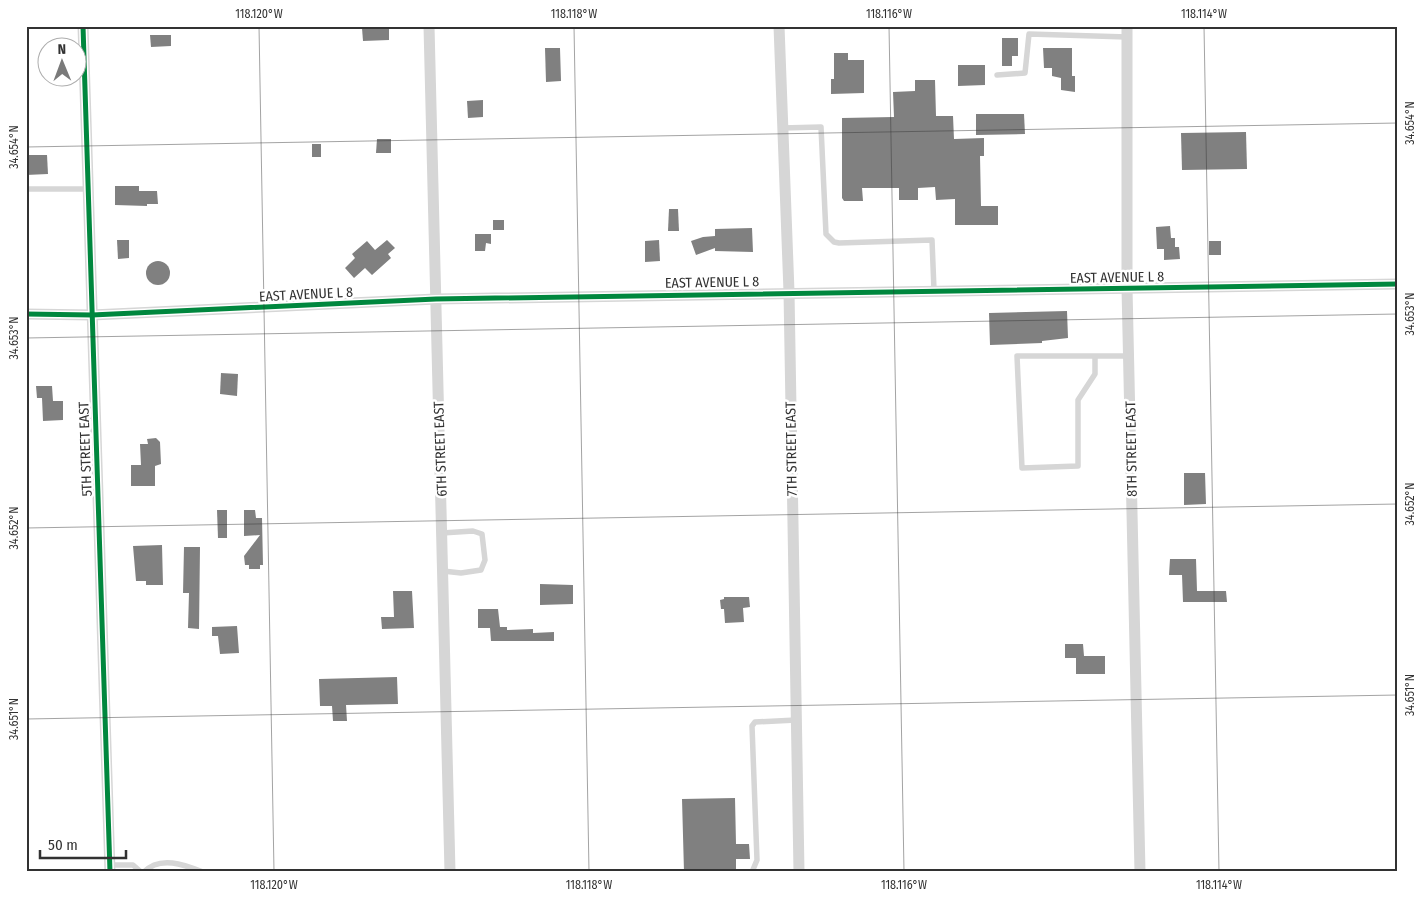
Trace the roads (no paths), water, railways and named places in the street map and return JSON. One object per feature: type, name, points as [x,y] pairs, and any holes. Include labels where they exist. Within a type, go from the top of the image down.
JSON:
[{"type":"street","name":"5TH STREET EAST","points":[[83,26],[109,868]]},
{"type":"street","name":"6TH STREET EAST","points":[[429,26],[450,872]]},
{"type":"street","name":"7TH STREET EAST","points":[[779,26],[789,292],[799,872]]},
{"type":"street","name":"8TH STREET EAST","points":[[1127,32],[1127,288],[1140,872]]},
{"type":"street","name":"EAST AVENUE L 8","points":[[26,314],[92,315],[436,299],[1398,284]]},
{"type":"lane","points":[[997,75],[1026,73],[1029,34],[1127,32]]},
{"type":"lane","points":[[782,128],[821,127],[826,234],[830,239],[839,243],[932,240],[934,290]]},
{"type":"lane","points":[[26,190],[88,189]]},
{"type":"lane","points":[[1095,356],[1095,374],[1078,400],[1078,466],[1022,468],[1017,356],[1095,356],[1129,356]]},
{"type":"lane","points":[[442,533],[473,531],[482,534],[485,560],[481,570],[461,573],[444,571]]},
{"type":"lane","points":[[752,872],[757,860],[752,726],[755,722],[763,720],[796,720]]},
{"type":"lane","points":[[109,868],[133,865],[143,872],[155,863],[169,862],[203,872]]}]
